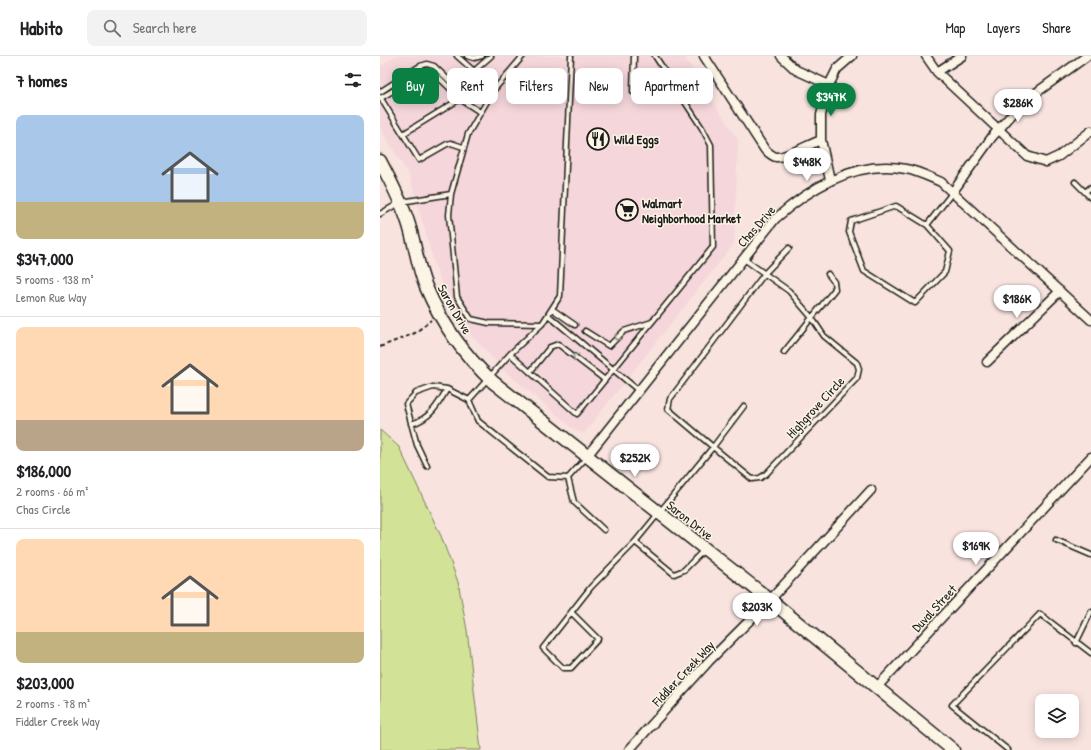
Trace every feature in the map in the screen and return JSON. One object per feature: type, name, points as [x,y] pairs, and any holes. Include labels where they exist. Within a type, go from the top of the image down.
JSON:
[{"type":"street","points":[[704,56],[765,150],[774,157],[787,156],[802,147],[821,140]]},
{"type":"street","points":[[781,56],[796,70],[829,85]]},
{"type":"street","points":[[830,180],[821,140],[821,115],[829,85],[838,69],[852,56]]},
{"type":"street","points":[[926,56],[937,72],[998,131],[1027,156],[1046,162],[1059,156],[1091,131]]},
{"type":"street","points":[[937,72],[962,56]]},
{"type":"street","points":[[952,192],[998,131],[1022,103],[1087,56]]},
{"type":"street","name":"Saron Drive","points":[[380,161],[408,219],[426,286],[440,313],[472,362],[489,378],[770,600],[952,750]]},
{"type":"street","name":"Chas Drive","points":[[587,456],[775,219],[802,196],[830,180],[850,173],[876,168],[905,169],[921,173],[941,182],[1091,320]]},
{"type":"street","points":[[987,362],[1060,291]]},
{"type":"street","name":"Duval Street","points":[[876,688],[1091,457]]},
{"type":"street","name":"Fiddler Creek Way","points":[[629,750],[709,661],[770,600],[871,490]]},
{"type":"lane","points":[[457,56],[471,68]]},
{"type":"lane","points":[[467,56],[474,58],[482,56]]},
{"type":"lane","points":[[477,68],[491,56]]},
{"type":"lane","points":[[498,86],[522,56]]},
{"type":"lane","points":[[469,400],[510,354],[542,324],[560,296],[571,56]]},
{"type":"lane","points":[[634,56],[634,68]]},
{"type":"lane","points":[[655,56],[663,68]]},
{"type":"lane","points":[[380,95],[420,66],[427,64],[434,66],[447,78]]},
{"type":"lane","points":[[380,95],[425,71],[435,74],[447,86]]},
{"type":"lane","points":[[380,95],[419,160],[447,144],[451,143],[463,148]]},
{"type":"lane","points":[[403,134],[452,104]]},
{"type":"lane","points":[[468,104],[480,112]]},
{"type":"lane","points":[[485,104],[463,148],[451,194],[449,214],[457,297],[471,319],[489,323],[542,324]]},
{"type":"lane","points":[[510,354],[578,414],[713,247],[711,145],[686,104]]},
{"type":"lane","points":[[1075,182],[1091,198]]},
{"type":"lane","points":[[1085,192],[1091,186]]},
{"type":"lane","points":[[927,225],[952,192]]},
{"type":"lane","points":[[380,214],[400,202],[451,194]]},
{"type":"lane","points":[[896,206],[927,225],[950,251],[944,272],[915,303],[864,271],[849,232],[851,221],[896,206]]},
{"type":"lane","points":[[765,273],[788,248]]},
{"type":"lane","name":"Highgrove Circle","points":[[744,258],[789,290],[812,318],[824,336],[857,363],[859,369],[857,378],[771,469],[760,478],[752,479],[668,409],[670,399],[765,273]]},
{"type":"lane","points":[[784,352],[835,289],[834,282],[828,274]]},
{"type":"lane","points":[[552,309],[575,325]]},
{"type":"lane","points":[[548,315],[639,391]]},
{"type":"lane","points":[[585,331],[609,346],[624,331],[652,322]]},
{"type":"lane","points":[[530,372],[550,347],[558,344],[605,380]]},
{"type":"lane","points":[[427,466],[417,446],[406,404],[416,393],[433,387],[447,389],[469,400],[478,421],[548,477],[568,478]]},
{"type":"lane","points":[[411,424],[422,421],[435,410],[447,389]]},
{"type":"lane","points":[[572,613],[598,639],[571,668],[563,668],[543,648],[591,588],[635,542],[714,447],[744,406]]},
{"type":"lane","points":[[568,478],[587,456]]},
{"type":"lane","points":[[568,478],[574,502],[604,530]]},
{"type":"lane","points":[[1056,540],[1091,555]]},
{"type":"lane","points":[[635,542],[674,574],[684,570],[705,549]]},
{"type":"lane","points":[[1076,643],[1091,612]]},
{"type":"lane","points":[[1008,750],[952,705],[1040,614],[1091,653]]},
{"type":"path","points":[[380,347],[415,333],[440,313]]},
{"type":"shaded area","points":[[395,56],[684,56],[692,68],[631,68],[631,104],[713,104],[713,101],[738,140],[734,244],[584,433],[575,430],[506,372],[472,336],[447,298],[434,263],[410,177],[380,128],[380,67]]},
{"type":"green space","points":[[380,430],[399,447],[441,536],[458,582],[467,630],[481,750],[380,750]]},
{"type":"place","name":"Wild Eggs","points":[[598,139]]},
{"type":"place","name":"Walmart Neighborhood Market","points":[[627,210]]}]
